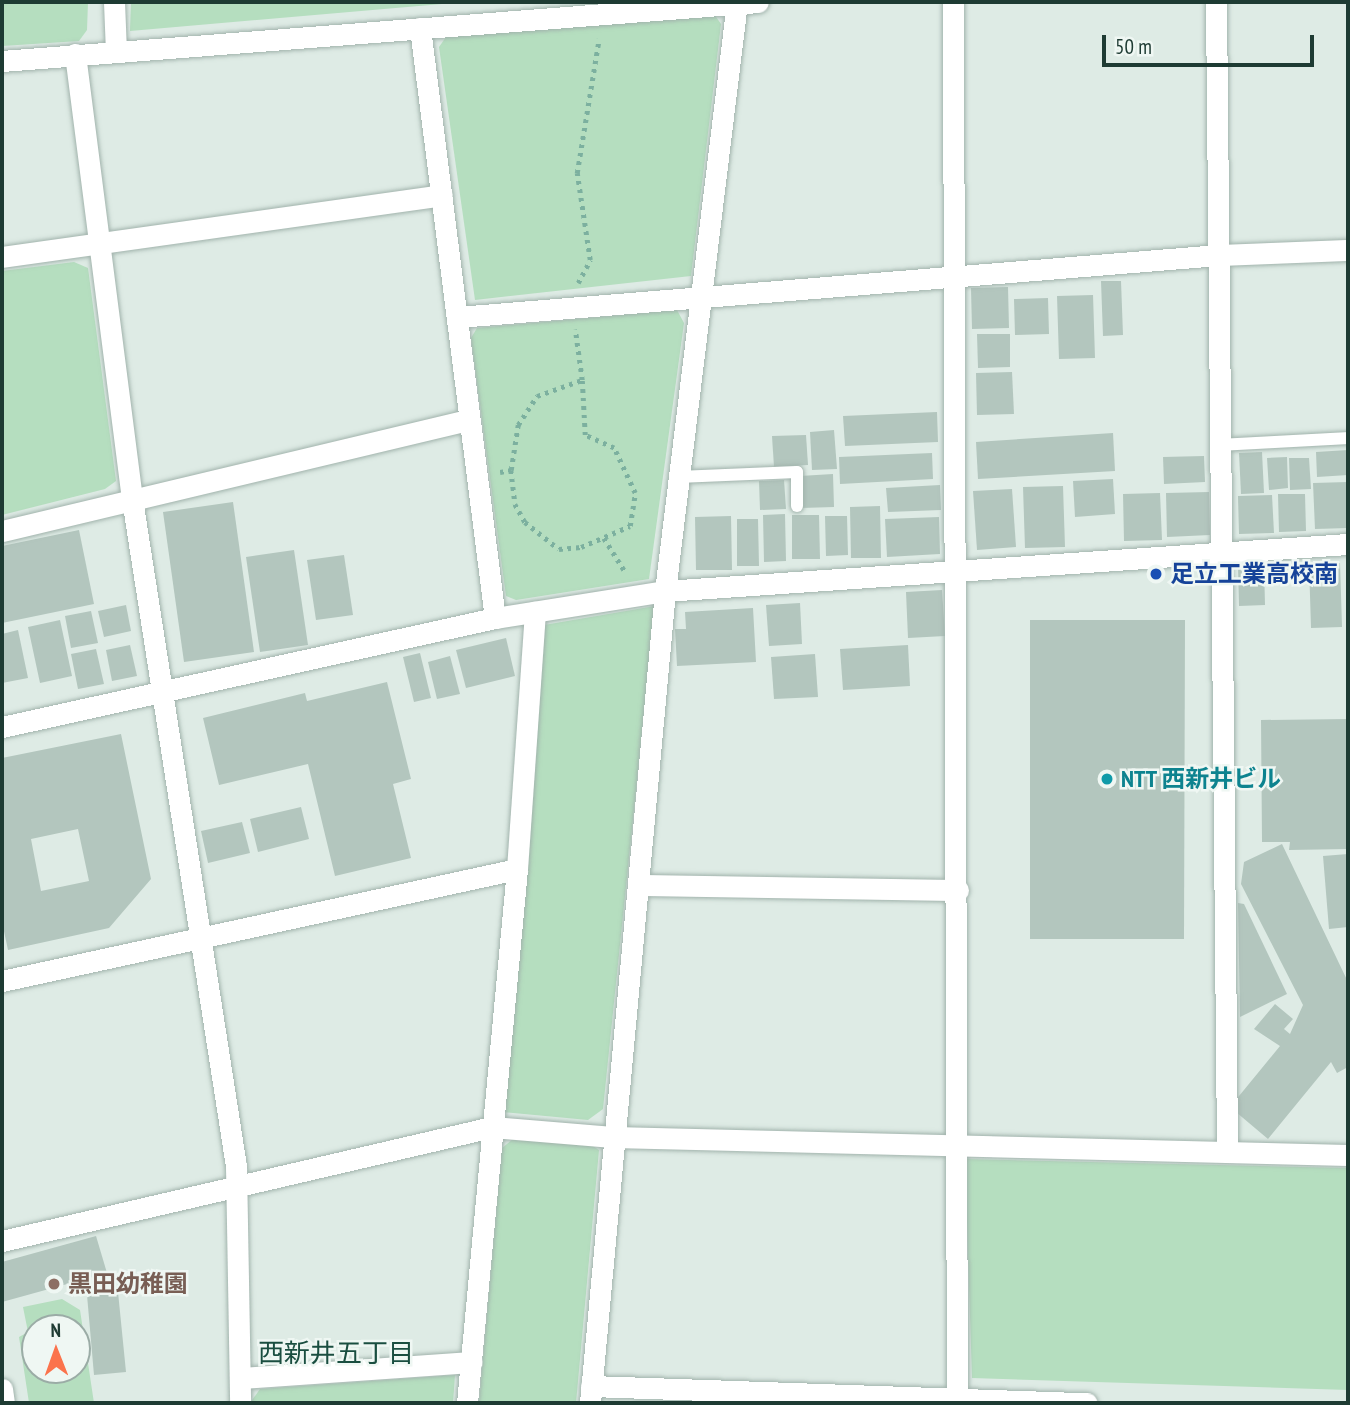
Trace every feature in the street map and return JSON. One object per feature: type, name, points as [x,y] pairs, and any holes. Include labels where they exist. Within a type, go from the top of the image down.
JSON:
[{"type":"street","points":[[114,2],[116,52]]},
{"type":"street","points":[[2,61],[420,27],[538,10],[598,14],[758,2]]},
{"type":"street","points":[[953,2],[951,277],[958,890],[957,1399]]},
{"type":"street","points":[[1216,2],[1227,1152]]},
{"type":"street","points":[[737,3],[665,591],[591,1395],[1087,1403]]},
{"type":"street","points":[[420,27],[495,618]]},
{"type":"street","points":[[75,54],[132,499],[197,936],[238,1185],[240,1403]]},
{"type":"street","points":[[2,257],[442,195]]},
{"type":"street","points":[[458,317],[1218,255],[1348,250]]},
{"type":"street","points":[[2,531],[468,420]]},
{"type":"street","points":[[2,727],[495,618],[665,591],[1348,544]]},
{"type":"street","points":[[467,1403],[517,869],[535,612]]},
{"type":"street","points":[[2,981],[197,936],[517,869]]},
{"type":"street","points":[[638,885],[958,890]]},
{"type":"street","points":[[2,1241],[492,1127],[613,1137],[1348,1155]]},
{"type":"street","points":[[241,1378],[471,1362]]},
{"type":"street","points":[[2,1389],[4,1403]]},
{"type":"lane","points":[[1220,445],[1348,438]]},
{"type":"lane","points":[[678,477],[797,472],[797,506]]},
{"type":"path","points":[[582,380],[537,396],[523,412],[511,470],[515,504],[525,522],[559,549],[581,547],[630,526],[635,493],[614,448],[585,435],[582,380],[573,308],[572,295],[590,260],[577,173],[600,57],[598,14]]},
{"type":"path","points":[[476,475],[511,470]]},
{"type":"green space","points":[[2,2],[88,2],[87,30],[79,41],[2,46]]},
{"type":"green space","points":[[131,2],[465,2],[130,31]]},
{"type":"green space","points":[[714,14],[721,24],[691,276],[475,300],[439,47],[446,37]]},
{"type":"green space","points":[[74,262],[88,268],[116,481],[105,489],[2,515],[2,271]]},
{"type":"green space","points":[[677,310],[684,323],[649,579],[516,600],[506,596],[471,338],[477,328]]},
{"type":"green space","points":[[655,606],[603,1109],[588,1120],[502,1112],[544,625]]},
{"type":"green space","points":[[513,1139],[588,1143],[599,1150],[576,1403],[479,1403],[502,1148]]},
{"type":"green space","points":[[965,1159],[1348,1168],[1348,1390],[972,1378]]},
{"type":"green space","points":[[62,1299],[80,1310],[81,1314],[24,1314],[23,1307]]},
{"type":"green space","points":[[455,1375],[453,1403],[250,1403],[260,1389]]},
{"type":"green space","points":[[91,1383],[94,1403],[29,1403],[26,1384]]},
{"type":"building","points":[[1101,281],[1121,281],[1123,335],[1103,336]]},
{"type":"building","points":[[1008,287],[1009,328],[972,329],[971,288]]},
{"type":"building","points":[[1093,295],[1095,358],[1059,359],[1057,296]]},
{"type":"building","points":[[1048,298],[1049,334],[1015,335],[1014,299]]},
{"type":"building","points":[[977,334],[1010,334],[1010,367],[978,368]]},
{"type":"building","points":[[1012,372],[1014,414],[977,415],[976,373]]},
{"type":"building","points":[[937,412],[938,442],[845,446],[843,416]]},
{"type":"building","points":[[834,430],[837,469],[812,470],[810,432]]},
{"type":"building","points":[[1113,433],[1115,471],[978,479],[976,442]]},
{"type":"building","points":[[806,435],[808,465],[774,467],[772,436]]},
{"type":"building","points":[[1348,450],[1348,475],[1317,477],[1316,452]]},
{"type":"building","points":[[1262,452],[1264,493],[1241,494],[1239,453]]},
{"type":"building","points":[[932,453],[933,479],[840,484],[839,457]]},
{"type":"building","points":[[1204,456],[1205,482],[1164,484],[1163,457]]},
{"type":"building","points":[[1287,457],[1288,488],[1269,490],[1267,458]]},
{"type":"building","points":[[1289,458],[1309,458],[1311,489],[1290,490]]},
{"type":"building","points":[[833,474],[834,507],[801,508],[800,476]]},
{"type":"building","points":[[1113,479],[1115,514],[1075,517],[1073,481]]},
{"type":"building","points":[[784,480],[786,509],[760,510],[759,481]]},
{"type":"building","points":[[1348,482],[1348,528],[1315,529],[1313,483]]},
{"type":"building","points":[[940,485],[941,510],[888,512],[886,488]]},
{"type":"building","points":[[1063,486],[1065,547],[1025,548],[1023,487]]},
{"type":"building","points":[[1012,489],[1016,547],[977,550],[973,491]]},
{"type":"building","points":[[1209,492],[1210,535],[1167,537],[1166,493]]},
{"type":"building","points":[[1160,493],[1162,540],[1124,541],[1123,494]]},
{"type":"building","points":[[1278,494],[1305,494],[1306,531],[1279,532]]},
{"type":"building","points":[[1272,495],[1274,533],[1239,534],[1238,496]]},
{"type":"building","points":[[233,502],[254,652],[184,662],[163,512]]},
{"type":"building","points":[[880,506],[881,558],[851,558],[850,507]]},
{"type":"building","points":[[785,514],[786,561],[764,562],[763,515]]},
{"type":"building","points":[[792,515],[819,515],[820,559],[792,559]]},
{"type":"building","points":[[731,516],[732,570],[696,570],[695,517]]},
{"type":"building","points":[[825,516],[847,516],[848,555],[826,556]]},
{"type":"building","points":[[939,517],[940,554],[887,557],[885,519]]},
{"type":"building","points":[[737,519],[758,519],[759,566],[737,566]]},
{"type":"building","points":[[79,530],[94,604],[2,623],[2,546]]},
{"type":"building","points":[[294,550],[308,645],[260,652],[246,557]]},
{"type":"building","points":[[344,555],[353,615],[316,620],[307,560]]},
{"type":"building","points":[[1340,563],[1342,627],[1311,628],[1309,564]]},
{"type":"building","points":[[1264,565],[1265,605],[1239,606],[1238,566]]},
{"type":"building","points":[[942,590],[945,636],[908,638],[906,592]]},
{"type":"building","points":[[800,603],[802,644],[769,646],[766,605]]},
{"type":"building","points":[[126,605],[131,631],[104,637],[98,611]]},
{"type":"building","points":[[753,608],[756,662],[677,666],[675,629],[686,629],[685,612]]},
{"type":"building","points":[[91,611],[98,643],[71,648],[65,616]]},
{"type":"building","points":[[60,620],[72,676],[40,683],[28,627]]},
{"type":"building","name":"NTT 西新井ビル","points":[[1030,620],[1185,620],[1184,939],[1030,939]]},
{"type":"building","points":[[18,630],[28,678],[2,683],[2,634]]},
{"type":"building","points":[[506,638],[515,676],[466,688],[456,650]]},
{"type":"building","points":[[130,645],[137,676],[112,681],[106,650]]},
{"type":"building","points":[[908,645],[910,686],[843,690],[840,649]]},
{"type":"building","points":[[96,649],[104,684],[78,689],[71,654]]},
{"type":"building","points":[[420,653],[431,698],[414,702],[403,657]]},
{"type":"building","points":[[815,654],[818,697],[774,699],[771,657]]},
{"type":"building","points":[[450,656],[460,694],[437,699],[428,662]]},
{"type":"building","points":[[387,682],[411,779],[393,784],[411,858],[335,876],[308,764],[219,785],[203,718],[305,693],[307,701]]},
{"type":"building","points":[[1348,719],[1348,849],[1289,850],[1290,842],[1262,842],[1261,720]]},
{"type":"building","points":[[121,734],[151,879],[109,928],[8,950],[2,922],[2,758]],"holes":[[[78,829],[89,881],[41,891],[31,839]]]},
{"type":"building","points":[[301,807],[309,839],[258,852],[250,819]]},
{"type":"building","points":[[242,822],[250,853],[208,863],[201,831]]},
{"type":"building","points":[[1282,844],[1348,982],[1348,1067],[1337,1073],[1331,1062],[1268,1139],[1230,1107],[1280,1046],[1254,1029],[1275,1004],[1293,1019],[1284,1029],[1290,1034],[1303,1005],[1241,884],[1244,862]]},
{"type":"building","points":[[1348,854],[1348,927],[1329,929],[1323,856]]},
{"type":"building","points":[[1238,903],[1244,904],[1287,994],[1240,1017]]},
{"type":"building","points":[[96,1236],[107,1273],[2,1302],[2,1262]]},
{"type":"building","points":[[118,1292],[126,1372],[94,1375],[91,1314],[89,1314],[87,1295]]},
{"type":"place","name":"足立工業高校南","points":[[1156,574]]},
{"type":"place","name":"NTT 西新井ビル","points":[[1107,779]]},
{"type":"place","name":"黒田幼稚園","points":[[54,1284]]},
{"type":"district","name":"西新井五丁目","points":[[336,1353]]}]
